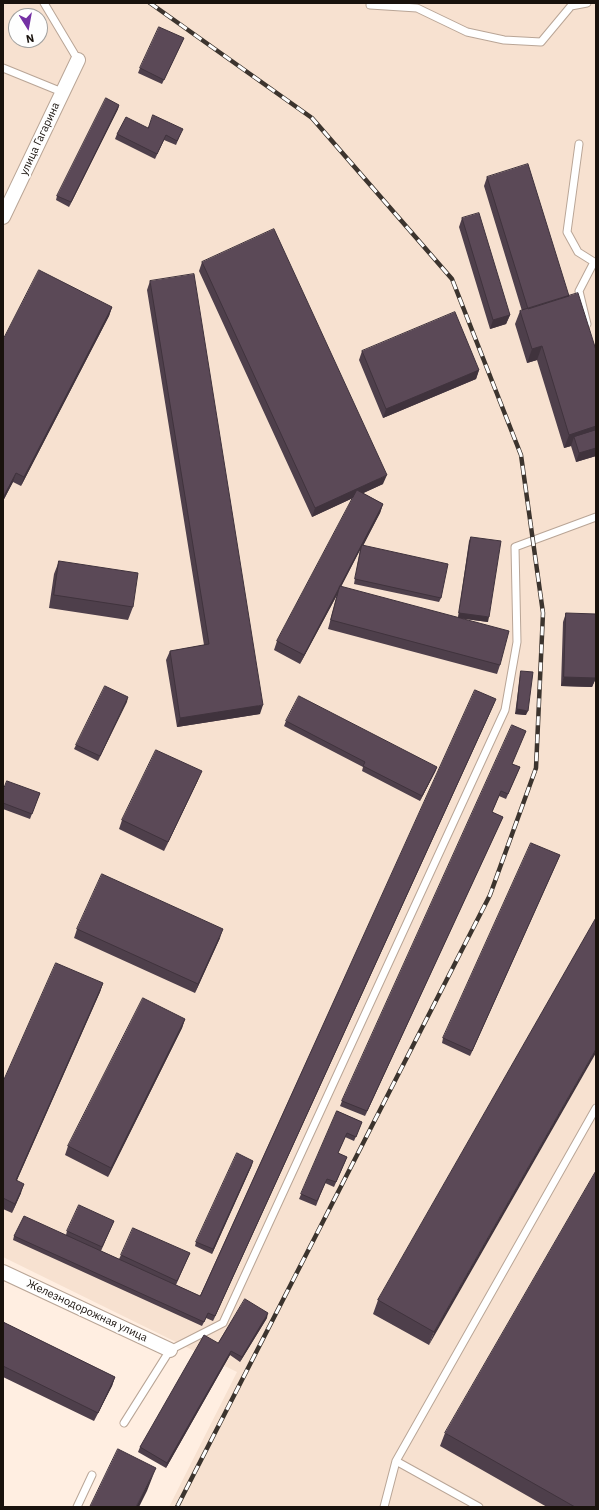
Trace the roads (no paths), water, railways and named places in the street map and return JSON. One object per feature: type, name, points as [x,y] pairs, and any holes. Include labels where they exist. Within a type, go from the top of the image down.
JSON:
[{"type":"street","name":"улица Гагарина","points":[[3,217],[78,60]]},
{"type":"street","name":"Железнодорожная улица","points":[[3,1272],[170,1350]]},
{"type":"lane","points":[[44,3],[78,60]]},
{"type":"lane","points":[[370,4],[418,8],[467,32],[504,40],[541,42],[571,6],[587,3]]},
{"type":"lane","points":[[3,68],[62,92]]},
{"type":"lane","points":[[579,144],[567,232],[578,252],[594,262],[579,291],[588,328]]},
{"type":"lane","points":[[124,1423],[170,1350],[223,1323],[505,710],[517,642],[515,547],[596,518]]},
{"type":"lane","points":[[384,1507],[396,1461],[596,1108]]},
{"type":"lane","points":[[396,1461],[479,1507]]},
{"type":"lane","points":[[77,1507],[92,1475]]},
{"type":"railway","points":[[150,3],[312,118],[452,279],[521,455],[543,613],[536,768],[490,895],[177,1507]]}]
